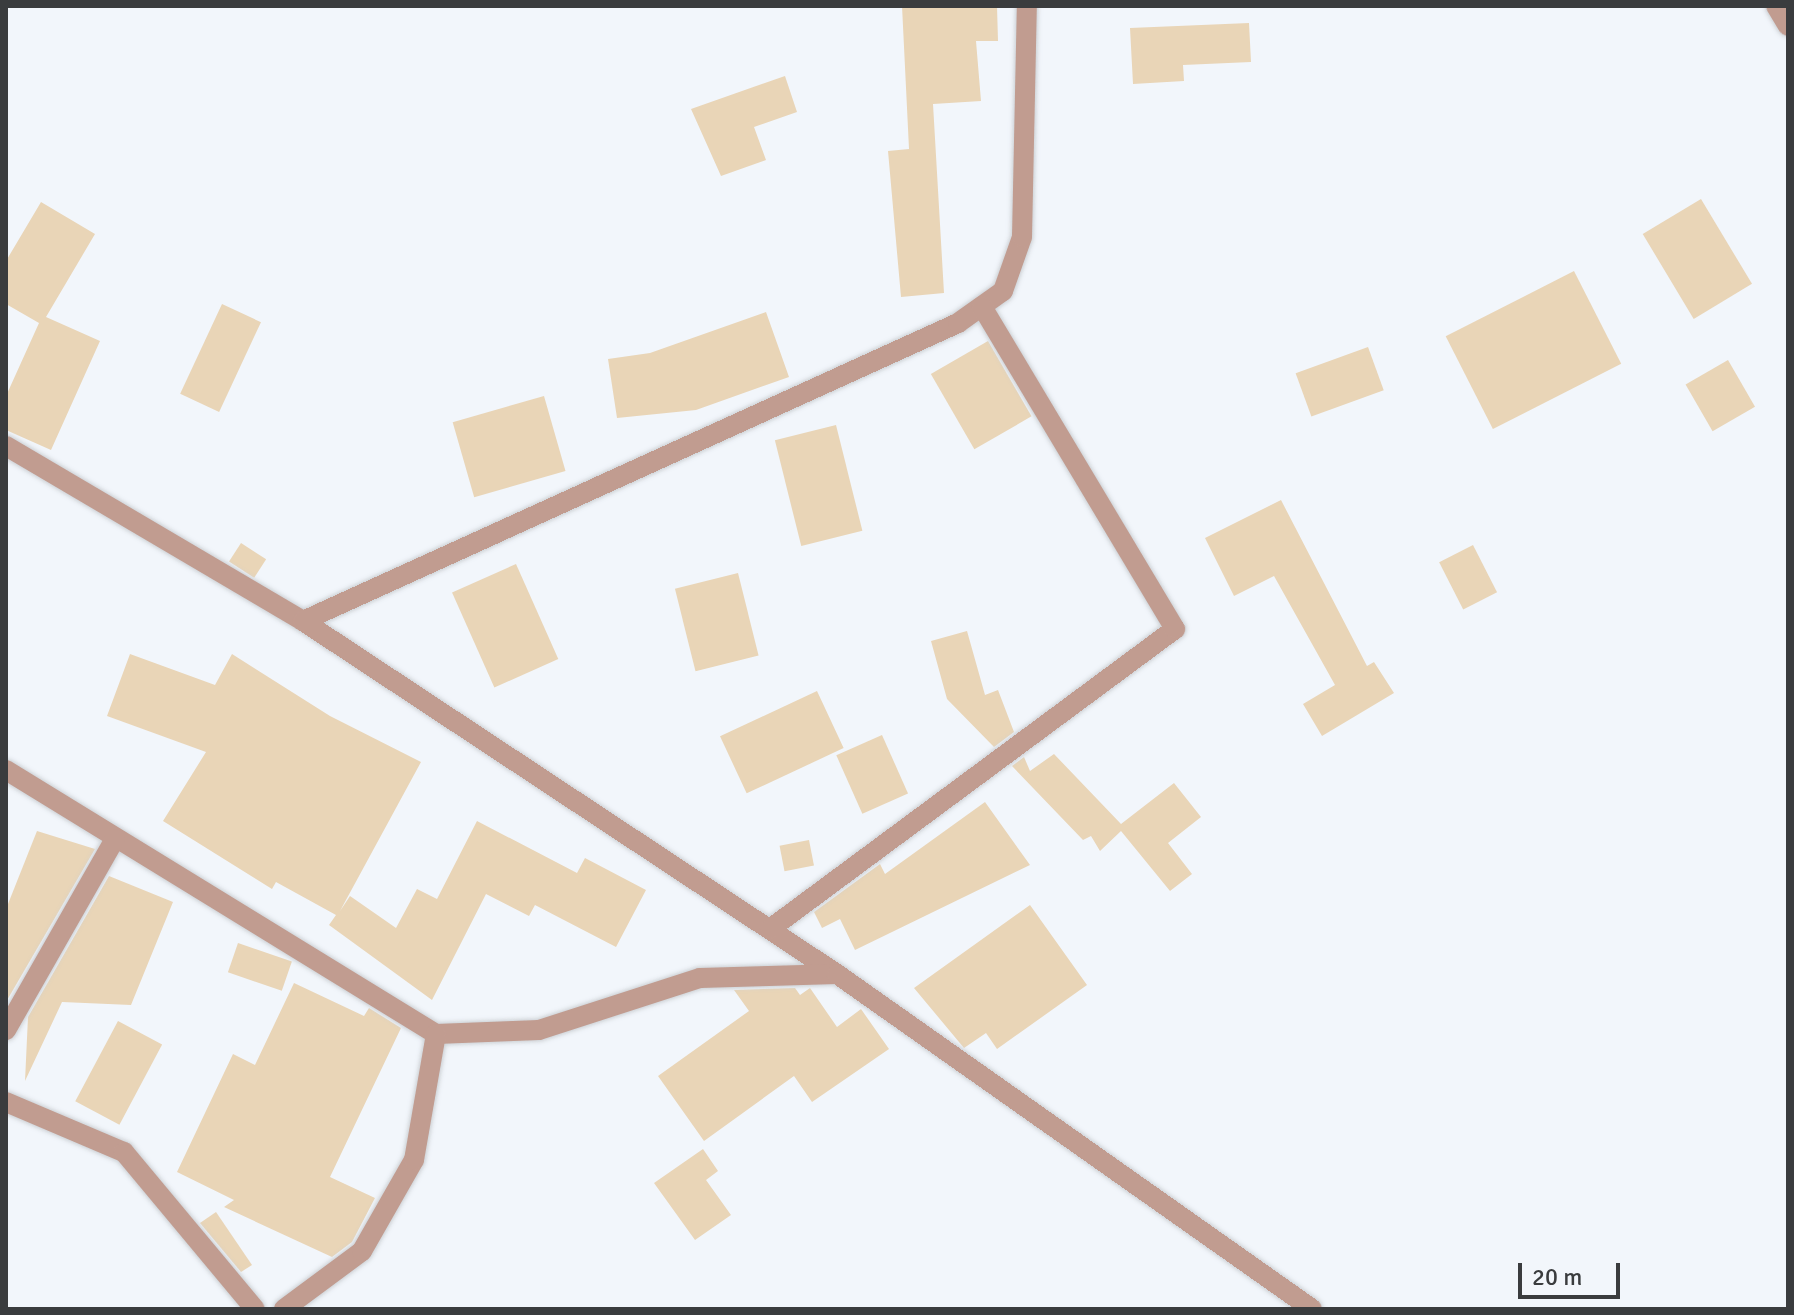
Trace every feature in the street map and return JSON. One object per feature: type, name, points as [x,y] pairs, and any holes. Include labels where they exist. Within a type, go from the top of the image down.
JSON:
[{"type":"street","points":[[303,621],[958,323],[1003,291],[1022,237],[1027,6]]},
{"type":"street","points":[[1776,6],[1788,26]]},
{"type":"street","points":[[770,929],[1175,629],[982,306]]},
{"type":"street","points":[[6,446],[303,621],[770,929],[1312,1309]]},
{"type":"street","points":[[6,770],[436,1034],[539,1030],[700,978],[837,974]]},
{"type":"street","points":[[6,1030],[115,839]]},
{"type":"street","points":[[284,1309],[362,1251],[414,1160],[436,1034]]},
{"type":"street","points":[[6,1102],[124,1152],[255,1309]]},
{"type":"building","points":[[902,6],[997,6],[998,41],[976,41],[981,101],[933,104],[944,293],[901,297],[888,151],[909,149]]},
{"type":"building","points":[[1249,23],[1251,62],[1183,65],[1184,81],[1133,84],[1130,28]]},
{"type":"building","points":[[785,76],[797,112],[754,127],[766,160],[721,176],[691,109]]},
{"type":"building","points":[[1701,199],[1752,284],[1694,319],[1643,234]]},
{"type":"building","points":[[41,202],[95,234],[46,317],[100,341],[51,450],[6,430],[6,396],[39,323],[6,304],[6,261]]},
{"type":"building","points":[[1574,271],[1621,364],[1493,429],[1446,336]]},
{"type":"building","points":[[222,304],[261,322],[219,412],[180,394]]},
{"type":"building","points":[[766,312],[789,377],[696,410],[617,418],[608,359],[650,353]]},
{"type":"building","points":[[988,341],[1032,416],[974,449],[931,374]]},
{"type":"building","points":[[1368,347],[1384,390],[1311,417],[1296,373]]},
{"type":"building","points":[[1728,360],[1755,407],[1713,431],[1686,384]]},
{"type":"building","points":[[544,396],[565,471],[474,497],[453,422]]},
{"type":"building","points":[[836,425],[862,531],[801,546],[775,440]]},
{"type":"building","points":[[1281,500],[1367,666],[1374,662],[1394,693],[1322,736],[1303,704],[1335,685],[1274,576],[1234,596],[1205,538]]},
{"type":"building","points":[[241,543],[266,559],[254,578],[229,561]]},
{"type":"building","points":[[1473,545],[1497,592],[1463,609],[1439,562]]},
{"type":"building","points":[[516,564],[558,659],[494,687],[452,592]]},
{"type":"building","points":[[738,573],[759,655],[695,671],[675,589]]},
{"type":"building","points":[[967,631],[985,695],[998,690],[1014,732],[994,747],[947,699],[931,641]]},
{"type":"building","points":[[130,654],[215,685],[232,654],[330,716],[421,762],[340,911],[350,896],[396,928],[417,889],[437,899],[477,821],[577,873],[585,858],[646,890],[616,947],[535,905],[529,916],[486,894],[432,1000],[329,925],[336,915],[276,882],[272,889],[163,821],[206,752],[107,716]]},
{"type":"building","points":[[817,691],[844,748],[747,793],[720,736]]},
{"type":"building","points":[[882,735],[908,793],[862,814],[836,755]]},
{"type":"building","points":[[1054,754],[1121,824],[1174,783],[1201,817],[1168,843],[1192,874],[1170,891],[1121,831],[1100,851],[1091,836],[1083,840],[1012,766],[1024,757],[1030,771]]},
{"type":"building","points":[[985,802],[1030,865],[855,950],[840,919],[822,928],[814,912],[880,864],[885,874]]},
{"type":"building","points":[[37,831],[95,849],[6,1002],[6,909]]},
{"type":"building","points":[[809,840],[814,866],[785,871],[780,846]]},
{"type":"building","points":[[109,876],[173,902],[131,1005],[62,1002],[25,1081],[28,1017]]},
{"type":"building","points":[[1030,905],[1087,985],[997,1049],[986,1033],[964,1048],[914,988]]},
{"type":"building","points":[[238,943],[292,962],[282,991],[228,972]]},
{"type":"building","points":[[294,983],[364,1016],[369,1008],[401,1028],[330,1177],[375,1198],[352,1242],[332,1257],[224,1207],[234,1200],[177,1172],[233,1054],[255,1065]]},
{"type":"building","points":[[795,988],[800,995],[810,988],[837,1027],[861,1009],[889,1049],[812,1102],[794,1076],[704,1141],[658,1076],[749,1011],[734,990]]},
{"type":"building","points":[[118,1021],[162,1044],[119,1125],[75,1101]]},
{"type":"building","points":[[703,1149],[718,1171],[706,1180],[731,1215],[695,1240],[654,1183]]},
{"type":"building","points":[[216,1212],[252,1265],[241,1272],[200,1223]]}]
